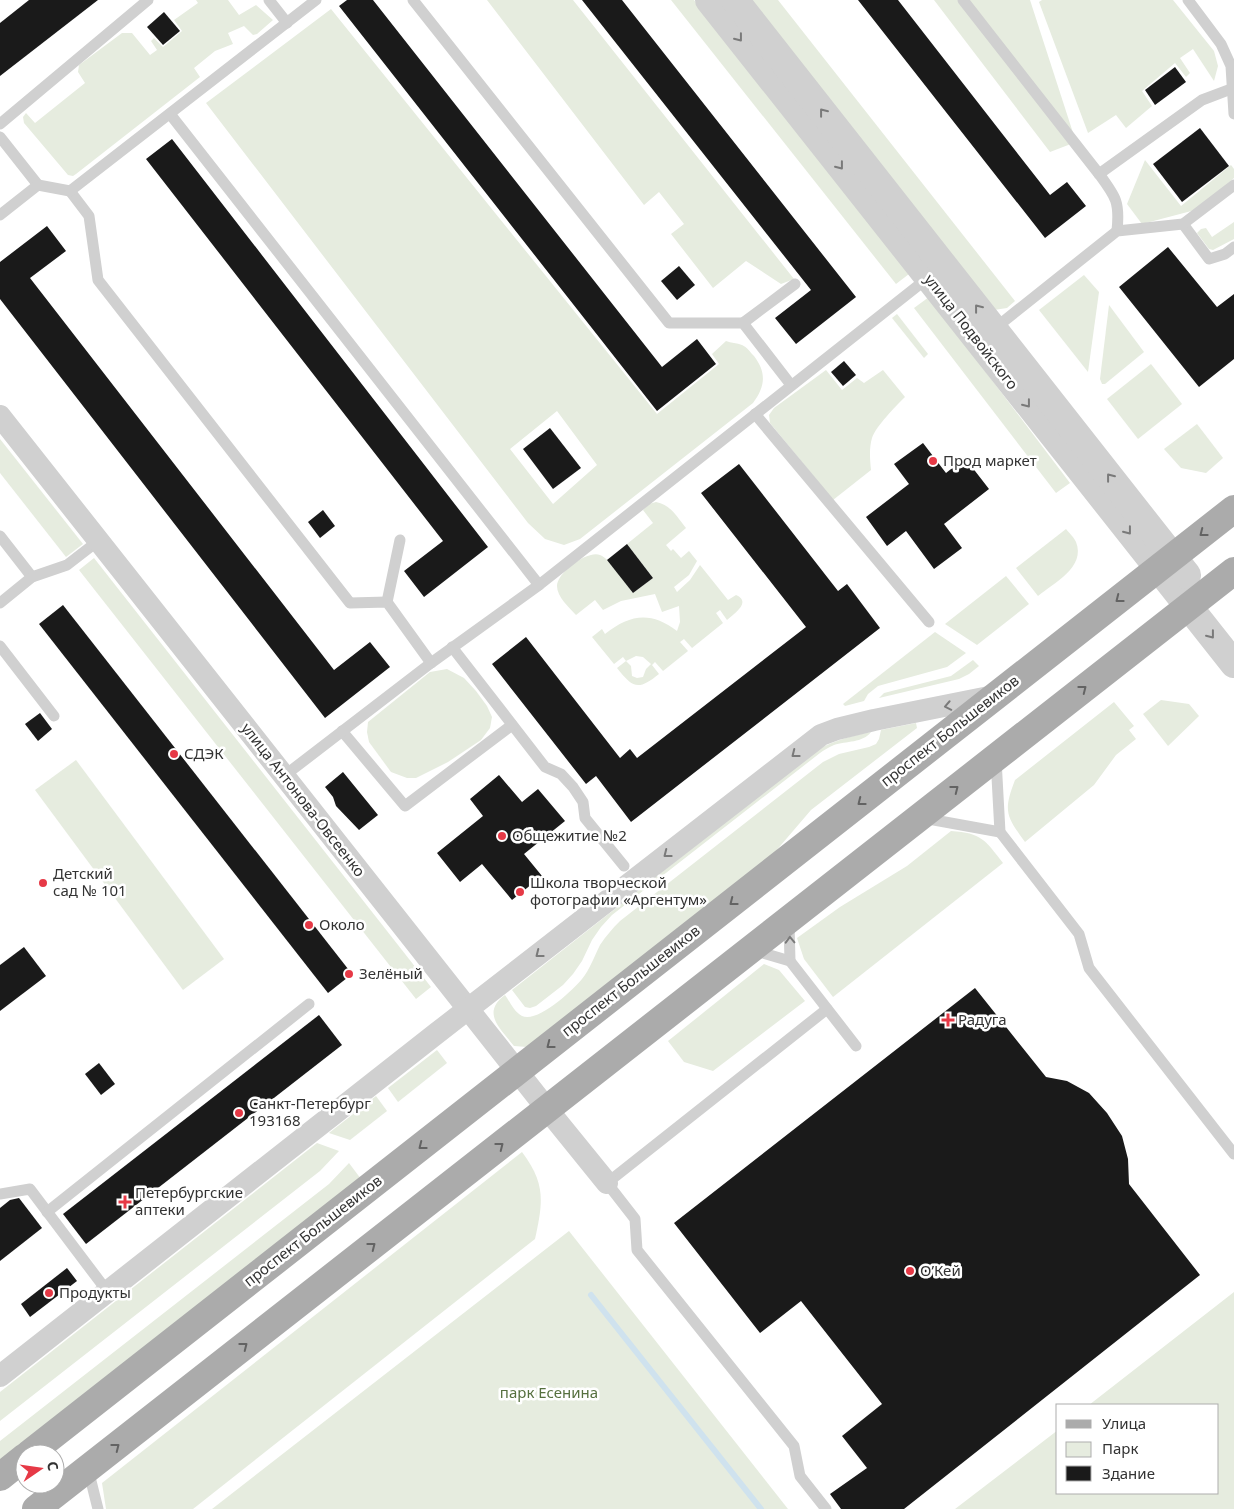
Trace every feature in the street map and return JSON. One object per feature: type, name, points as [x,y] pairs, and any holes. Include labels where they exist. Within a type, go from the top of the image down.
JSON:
[{"type":"main road","name":"проспект Большевиков","points":[[42,1444],[1234,509]]},
{"type":"main road","points":[[36,1509],[1234,570]]},
{"type":"main road","points":[[0,1476],[15,1465]]},
{"type":"street","name":"улица Подвойского","points":[[709,0],[936,272],[1165,563],[1196,600],[1234,635]]},
{"type":"street","name":"улица Подвойского","points":[[735,0],[936,272]]},
{"type":"street","name":"улица Антонова-Овсеенко","points":[[0,416],[607,1183]]},
{"type":"street","name":"улица Подвойского","points":[[1196,600],[1234,664]]},
{"type":"street","points":[[0,1376],[821,735],[874,720],[995,696]]},
{"type":"lane","points":[[0,124],[148,0]]},
{"type":"lane","points":[[269,0],[286,23]]},
{"type":"lane","points":[[70,191],[316,0]]},
{"type":"lane","points":[[413,0],[669,323],[743,323],[795,284]]},
{"type":"lane","points":[[963,0],[1114,194],[1118,213],[1117,231]]},
{"type":"lane","points":[[1188,0],[1221,44],[1231,66],[1234,88],[1232,107],[1234,114]]},
{"type":"lane","points":[[1099,174],[1202,100],[1234,88]]},
{"type":"lane","points":[[170,114],[539,585]]},
{"type":"lane","points":[[0,137],[38,185],[70,191],[89,216],[98,280],[350,603],[386,602]]},
{"type":"lane","points":[[0,215],[38,185]]},
{"type":"lane","points":[[986,335],[1117,231],[1183,224],[1234,185]]},
{"type":"lane","points":[[1183,224],[1209,258],[1225,254],[1234,247]]},
{"type":"lane","points":[[284,776],[452,647],[539,585],[936,272]]},
{"type":"lane","points":[[743,323],[791,385]]},
{"type":"lane","points":[[755,414],[929,622]]},
{"type":"lane","points":[[0,536],[32,577]]},
{"type":"lane","points":[[400,540],[386,602],[431,663]]},
{"type":"lane","points":[[0,603],[32,577],[67,565],[98,541]]},
{"type":"lane","points":[[0,646],[54,716]]},
{"type":"lane","points":[[452,647],[545,767],[561,774],[573,786],[583,802],[585,818],[624,866]]},
{"type":"lane","points":[[342,731],[405,806],[512,725]]},
{"type":"lane","points":[[995,757],[1000,832],[1079,934],[1089,968],[1234,1154]]},
{"type":"lane","points":[[919,817],[1000,832]]},
{"type":"lane","points":[[789,919],[790,961]]},
{"type":"lane","points":[[751,949],[790,961],[856,1046]]},
{"type":"lane","points":[[47,1212],[309,1004]]},
{"type":"lane","points":[[826,1509],[800,1476],[794,1446],[637,1250],[635,1219],[607,1183],[827,1009]]},
{"type":"lane","points":[[0,1194],[30,1189],[107,1291]]},
{"type":"lane","points":[[88,1469],[98,1509]]},
{"type":"green space","points":[[196,0],[228,0],[239,15],[256,5],[273,20],[257,34],[253,35],[244,26],[228,33],[233,44],[215,51],[194,68],[200,77],[76,174],[73,176],[68,175],[24,123],[23,117],[26,113],[35,123],[85,83],[78,72],[79,65],[122,33],[132,33],[150,55],[157,50],[151,41],[154,38],[163,47],[182,31],[174,20],[198,3]]},
{"type":"green space","points":[[487,0],[573,0],[794,279],[781,284],[746,261],[713,288],[671,234],[684,224],[659,192],[644,205]]},
{"type":"green space","points":[[671,0],[694,0],[909,274],[896,284]]},
{"type":"green space","points":[[749,0],[778,0],[1015,301],[1007,308],[994,310]]},
{"type":"green space","points":[[934,0],[1030,0],[1076,142],[1050,152]]},
{"type":"green space","points":[[1042,0],[1173,0],[1214,51],[1218,66],[1214,81],[1193,49],[1180,58],[1190,73],[1186,77],[1175,63],[1142,91],[1152,106],[1126,128],[1116,115],[1088,133],[1039,2]]},
{"type":"green space","points":[[331,9],[657,414],[719,364],[712,354],[726,341],[744,346],[758,362],[763,374],[763,380],[757,397],[753,403],[580,539],[564,545],[545,539],[528,523],[206,103]],"holes":[[[557,411],[597,465],[553,504],[510,449]]]},
{"type":"green space","points":[[1145,160],[1181,206],[1231,165],[1234,169],[1234,178],[1199,209],[1142,224],[1127,204]]},
{"type":"green space","points":[[1234,222],[1234,239],[1213,250],[1209,249],[1197,233],[1201,229],[1206,228],[1212,237]]},
{"type":"green space","points":[[1084,275],[1099,292],[1088,372],[1039,310]]},
{"type":"green space","points":[[929,297],[1070,483],[1056,493],[914,308]]},
{"type":"green space","points":[[1109,305],[1144,352],[1105,384],[1102,384],[1100,379]]},
{"type":"green space","points":[[897,314],[928,354],[924,358],[892,318]]},
{"type":"green space","points":[[1151,364],[1182,404],[1138,439],[1107,399]]},
{"type":"green space","points":[[826,370],[842,390],[857,378],[864,383],[883,370],[905,397],[874,433],[870,446],[871,470],[833,500],[770,423],[769,415],[774,408]]},
{"type":"green space","points":[[1197,424],[1223,458],[1206,473],[1181,468],[1164,449]]},
{"type":"green space","points":[[0,439],[83,544],[66,557],[0,473]]},
{"type":"green space","points":[[656,502],[666,506],[677,516],[686,528],[666,545],[671,551],[673,549],[681,558],[689,551],[697,561],[689,575],[674,587],[677,592],[690,580],[700,565],[728,600],[736,595],[742,601],[742,604],[727,620],[720,610],[716,613],[723,623],[692,648],[684,639],[680,642],[688,651],[663,671],[655,662],[652,665],[659,674],[646,683],[636,685],[627,680],[617,668],[626,661],[623,657],[614,664],[592,637],[602,629],[605,634],[623,622],[641,618],[658,620],[677,631],[680,622],[679,606],[662,612],[655,594],[621,601],[603,610],[595,600],[576,615],[561,598],[557,586],[558,581],[567,569],[581,559],[594,554],[600,555],[609,561],[633,593],[653,578],[627,544],[653,523],[643,510],[649,504]],"holes":[[[636,656],[643,657],[651,664],[646,669],[643,677],[637,678],[632,676],[631,666],[626,661]]]},
{"type":"green space","points":[[1066,529],[1076,542],[1077,559],[1067,574],[1038,596],[1016,568]]},
{"type":"green space","points":[[94,558],[431,987],[416,999],[79,570]]},
{"type":"green space","points":[[1006,576],[1029,604],[977,645],[945,624]]},
{"type":"green space","points":[[935,632],[966,653],[947,667],[878,686],[868,694],[864,701],[845,706],[843,704]]},
{"type":"green space","points":[[973,660],[979,666],[959,679],[879,698],[884,693],[951,676]]},
{"type":"green space","points":[[447,669],[464,678],[487,706],[492,717],[490,728],[481,740],[448,762],[416,778],[407,778],[391,772],[369,742],[368,722],[430,672]]},
{"type":"green space","points":[[1161,700],[1189,704],[1199,716],[1168,746],[1143,714]]},
{"type":"green space","points":[[1114,702],[1134,726],[1129,730],[1136,739],[1116,755],[1094,785],[1025,842],[1008,813],[1009,799],[1015,780]]},
{"type":"green space","points":[[916,723],[917,728],[811,810],[775,852],[527,1047],[514,1046],[499,1027],[495,1020],[494,1008],[505,995],[514,1009],[522,1016],[537,1015],[554,1005],[582,979],[600,945],[620,921],[823,762],[839,754],[876,744],[881,730]]},
{"type":"green space","points":[[871,732],[864,738],[834,745],[822,752],[612,915],[592,940],[582,961],[573,974],[563,985],[536,1006],[525,1007],[512,990],[817,750],[844,739]]},
{"type":"green space","points":[[76,760],[224,959],[183,990],[35,790]]},
{"type":"green space","points":[[951,831],[970,834],[982,839],[1003,863],[833,997],[804,959],[797,938],[840,907],[907,866]]},
{"type":"green space","points":[[764,964],[779,970],[805,1001],[713,1071],[684,1062],[668,1041]]},
{"type":"green space","points":[[437,1050],[447,1063],[398,1102],[388,1088]]},
{"type":"green space","points":[[376,1096],[387,1111],[350,1140],[329,1133]]},
{"type":"green space","points":[[317,1143],[339,1151],[320,1171],[0,1421],[0,1392]]},
{"type":"green space","points":[[522,1152],[530,1163],[539,1184],[541,1204],[535,1239],[193,1509],[106,1509],[102,1483]]},
{"type":"green space","points":[[349,1163],[361,1179],[24,1444],[15,1444],[15,1451],[0,1463],[0,1441],[329,1184]]},
{"type":"green space","name":"парк Есенина","points":[[569,1231],[788,1509],[212,1509]]},
{"type":"green space","points":[[1234,1292],[1234,1509],[955,1509],[1056,1432],[1056,1494],[1219,1494],[1219,1404],[1090,1404]]},
{"type":"building","points":[[29,0],[98,0],[0,76],[0,23]]},
{"type":"building","points":[[347,0],[373,0],[662,367],[697,339],[716,364],[657,411],[339,6]]},
{"type":"building","points":[[582,0],[622,0],[856,297],[796,344],[775,318],[811,290]]},
{"type":"building","points":[[858,0],[898,0],[1050,195],[1067,182],[1086,206],[1045,238]]},
{"type":"building","points":[[164,12],[180,31],[163,45],[147,27]]},
{"type":"building","points":[[1175,67],[1186,82],[1155,105],[1145,90]]},
{"type":"building","points":[[1200,128],[1229,166],[1182,202],[1153,164]]},
{"type":"building","points":[[172,139],[488,547],[424,597],[404,571],[443,541],[146,159]]},
{"type":"building","points":[[47,226],[66,251],[30,278],[334,670],[370,642],[390,667],[325,718],[0,299],[0,262]]},
{"type":"building","points":[[1168,247],[1217,307],[1234,294],[1234,359],[1199,387],[1119,287]]},
{"type":"building","points":[[679,266],[695,285],[677,300],[661,281]]},
{"type":"building","points":[[844,361],[856,375],[843,386],[831,372]]},
{"type":"building","points":[[550,428],[581,468],[553,489],[523,449]]},
{"type":"building","points":[[923,443],[946,473],[965,458],[989,489],[944,524],[962,548],[934,569],[906,531],[887,546],[866,517],[909,484],[894,464]]},
{"type":"building","points":[[739,464],[838,591],[847,584],[880,628],[631,822],[596,776],[586,784],[492,664],[526,637],[620,758],[630,749],[637,758],[806,627],[701,493]]},
{"type":"building","points":[[323,510],[335,526],[320,538],[308,522]]},
{"type":"building","points":[[627,544],[653,578],[633,593],[607,560]]},
{"type":"building","points":[[63,605],[352,974],[328,993],[39,624]]},
{"type":"building","points":[[40,713],[52,729],[38,741],[25,724]]},
{"type":"building","points":[[343,772],[378,815],[359,830],[336,806],[333,797],[325,787]]},
{"type":"building","name":"Общежитие №2","points":[[499,775],[522,802],[538,789],[565,821],[524,854],[542,876],[512,900],[482,864],[460,882],[437,853],[483,816],[470,799]]},
{"type":"building","points":[[24,947],[46,976],[0,1011],[0,965]]},
{"type":"building","points":[[975,988],[1046,1077],[1067,1081],[1089,1093],[1107,1113],[1122,1136],[1128,1159],[1129,1184],[1200,1275],[904,1509],[841,1509],[830,1494],[867,1468],[842,1436],[882,1404],[801,1301],[760,1333],[674,1223]]},
{"type":"building","points":[[319,1015],[342,1045],[86,1244],[63,1214]]},
{"type":"building","points":[[99,1063],[115,1084],[101,1095],[85,1074]]},
{"type":"building","points":[[19,1198],[42,1228],[0,1261],[0,1208],[10,1200]]},
{"type":"building","name":"Продукты","points":[[67,1268],[77,1281],[30,1317],[21,1304]]},
{"type":"waterway","points":[[591,1295],[761,1509]]},
{"type":"place","name":"Прод маркет","points":[[933,461]]},
{"type":"place","name":"СДЭК","points":[[174,754]]},
{"type":"place","name":"Общежитие №2","points":[[502,836]]},
{"type":"place","name":"Детский сад № 101","points":[[43,883]]},
{"type":"place","name":"Школа творческой фотографии «Аргентум»","points":[[520,892]]},
{"type":"place","name":"Около","points":[[309,925]]},
{"type":"place","name":"Зелёный","points":[[349,974]]},
{"type":"place","name":"Радуга","points":[[948,1020]]},
{"type":"place","name":"Санкт-Петербург 193168","points":[[239,1113]]},
{"type":"place","name":"Петербургские аптеки","points":[[125,1202]]},
{"type":"place","name":"О’Кей","points":[[910,1271]]},
{"type":"place","name":"Продукты","points":[[49,1293]]}]
